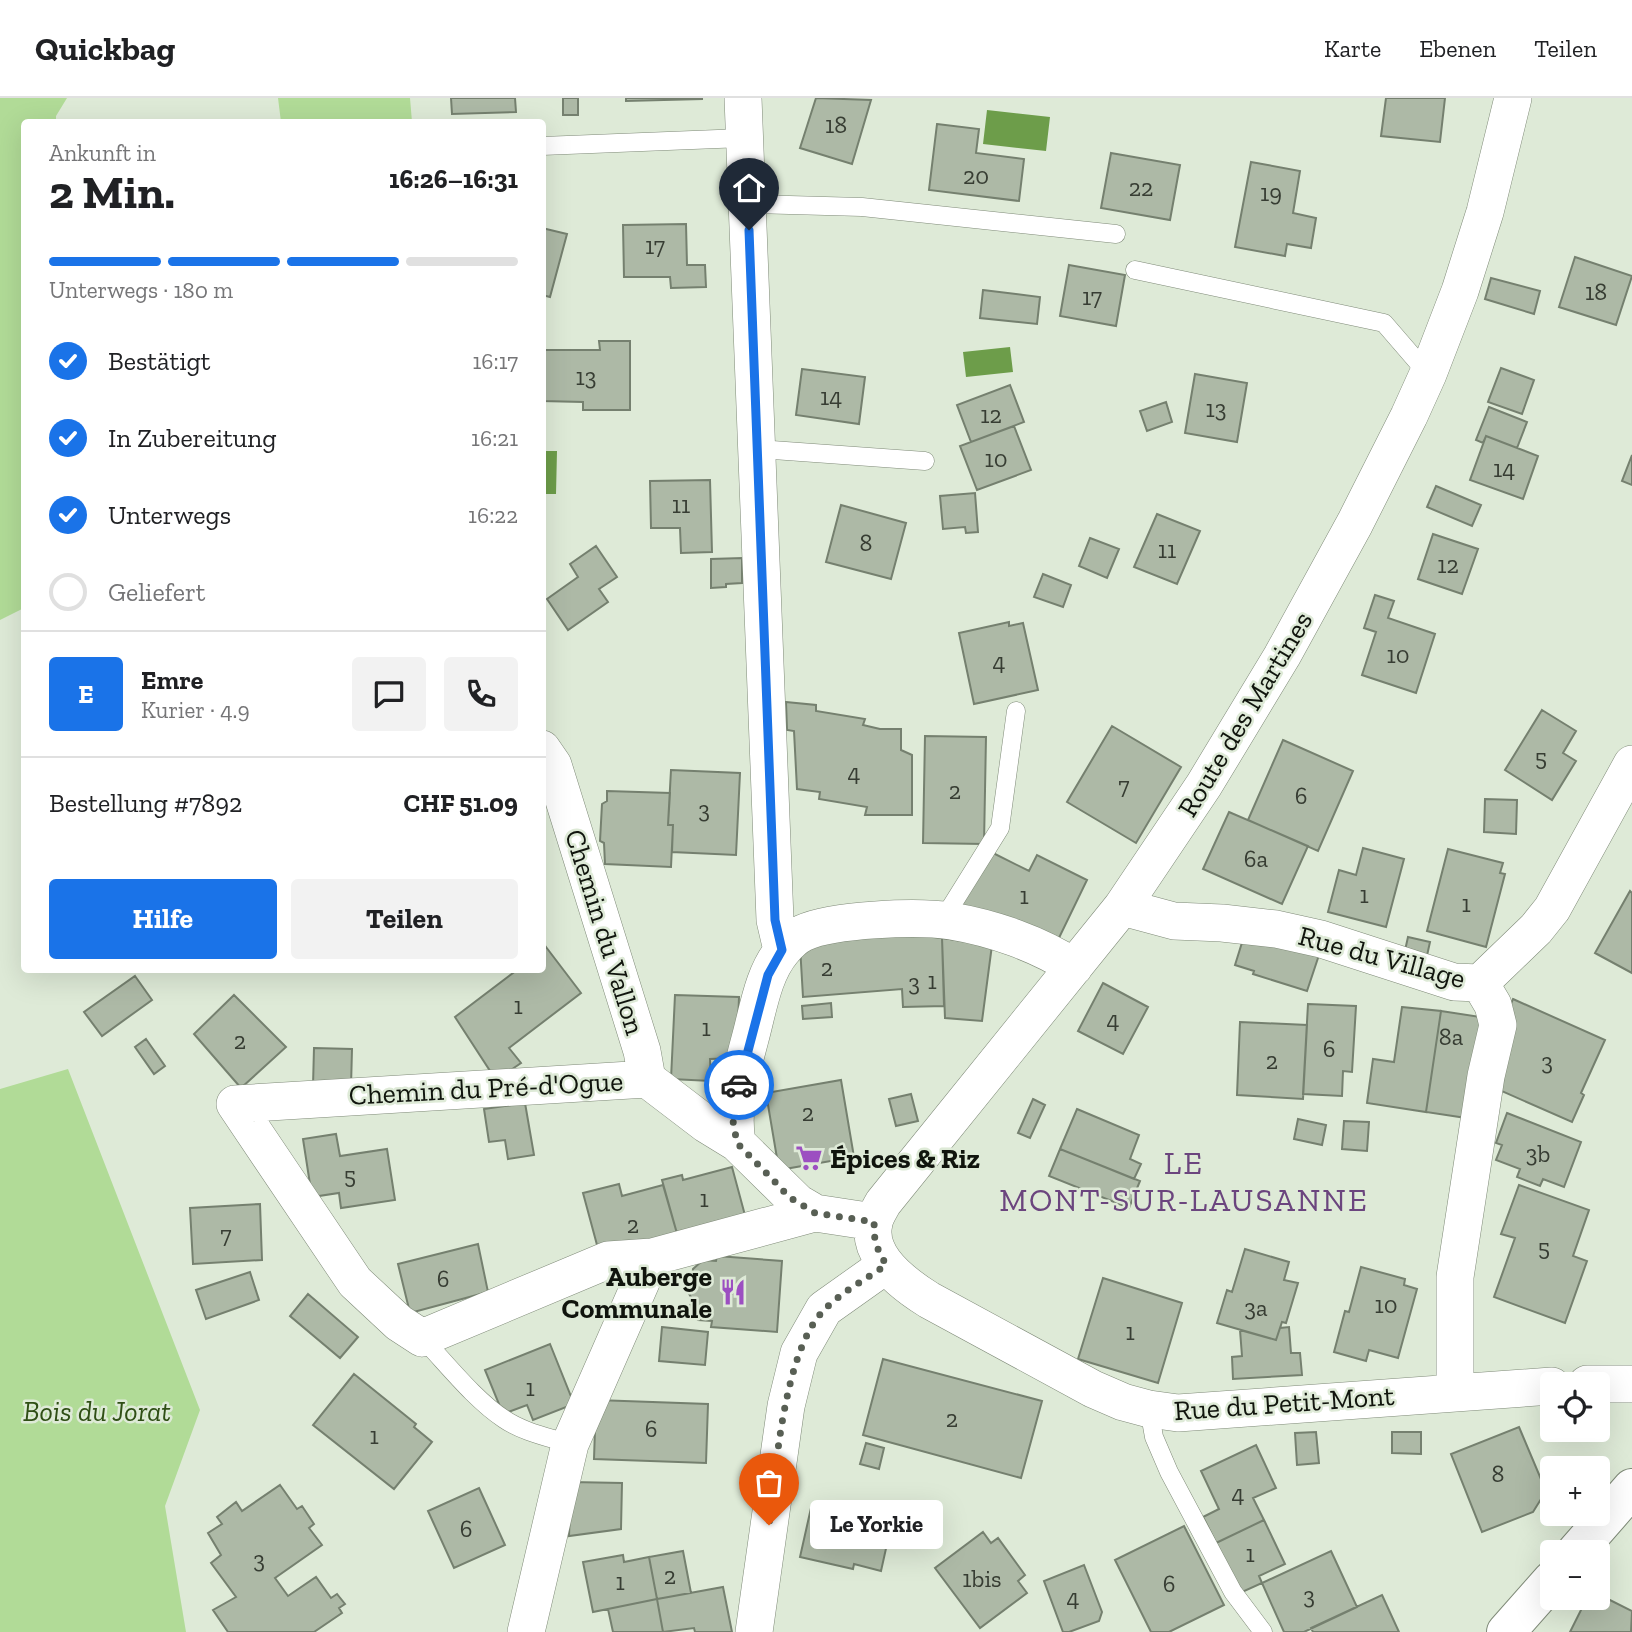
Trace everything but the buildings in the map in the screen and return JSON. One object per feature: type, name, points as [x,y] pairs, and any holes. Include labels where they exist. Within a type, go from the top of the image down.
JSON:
[{"type":"main road","points":[[1586,1540],[1632,1488]]},
{"type":"main road","points":[[1506,1632],[1540,1594]]},
{"type":"street","points":[[743,98],[775,920],[782,950]]},
{"type":"street","name":"Route des Martines","points":[[874,1222],[883,1203],[1122,907],[1204,785],[1282,656],[1355,523],[1428,374],[1460,291],[1481,225],[1513,98]]},
{"type":"street","name":"Chemin du Vallon","points":[[546,755],[553,765],[642,1051],[647,1079]]},
{"type":"street","points":[[1480,983],[1536,929],[1552,909],[1632,764]]},
{"type":"street","name":"Rue du Village","points":[[1122,907],[1174,921],[1276,929],[1321,939],[1454,982],[1480,983],[1493,1005],[1498,1024],[1486,1076],[1455,1277],[1455,1392]]},
{"type":"street","points":[[737,1143],[733,1121],[744,1061],[768,975],[782,950],[802,934],[857,922],[942,920],[1020,940],[1053,953],[1074,967]]},
{"type":"street","name":"Chemin du Pré-d'Ogue","points":[[422,1338],[398,1323],[355,1282],[234,1104],[647,1079],[706,1124],[737,1143],[789,1197],[815,1213]]},
{"type":"street","points":[[422,1338],[608,1260],[652,1257],[815,1213],[874,1222],[875,1243],[886,1265],[824,1309],[799,1353],[786,1406],[754,1632]]},
{"type":"street","points":[[526,1632],[570,1444],[652,1257]]},
{"type":"street","name":"Rue du Petit-Mont","points":[[886,1265],[911,1288],[957,1316],[1093,1389],[1123,1402],[1149,1409],[1178,1413],[1540,1387]]},
{"type":"street","points":[[1610,1384],[1632,1384]]},
{"type":"lane","points":[[546,146],[743,138]]},
{"type":"lane","points":[[748,204],[862,207],[1116,234]]},
{"type":"lane","points":[[1135,270],[1384,323],[1428,374]]},
{"type":"lane","points":[[758,449],[925,461]]},
{"type":"lane","points":[[942,920],[1000,828],[1016,711]]},
{"type":"lane","points":[[422,1338],[485,1403],[505,1419],[534,1433],[570,1444]]},
{"type":"lane","points":[[1149,1409],[1154,1437],[1169,1472],[1233,1592],[1263,1632]]},
{"type":"green space","points":[[0,98],[67,98],[56,119],[21,119],[21,610],[0,620]]},
{"type":"green space","points":[[278,98],[410,98],[412,119],[281,119]]},
{"type":"green space","name":"Bois du Jorat","points":[[68,1069],[200,1410],[165,1506],[186,1632],[0,1632],[0,1089]]},
{"type":"shaded area","points":[[987,110],[1050,117],[1046,151],[983,144]]},
{"type":"shaded area","points":[[1010,347],[1013,372],[966,377],[963,352]]},
{"type":"shaded area","points":[[546,451],[557,451],[556,494],[546,494]]},
{"type":"way so far","points":[[739,1085],[733,1121],[737,1143],[789,1197],[815,1213],[874,1222],[875,1243],[886,1265],[824,1309],[799,1353],[786,1406],[769,1525]]},
{"type":"place","name":"Épices & Riz","points":[[809,1158]]},
{"type":"place","name":"Auberge Communale","points":[[733,1292]]},
{"type":"place","name":"Le Yorkie","points":[[769,1525]]},
{"type":"district","name":"LE MONT-SUR-LAUSANNE","points":[[1184,1182]]},
{"type":"route","points":[[739,1085],[768,975],[782,950],[775,920],[749,230]]}]
